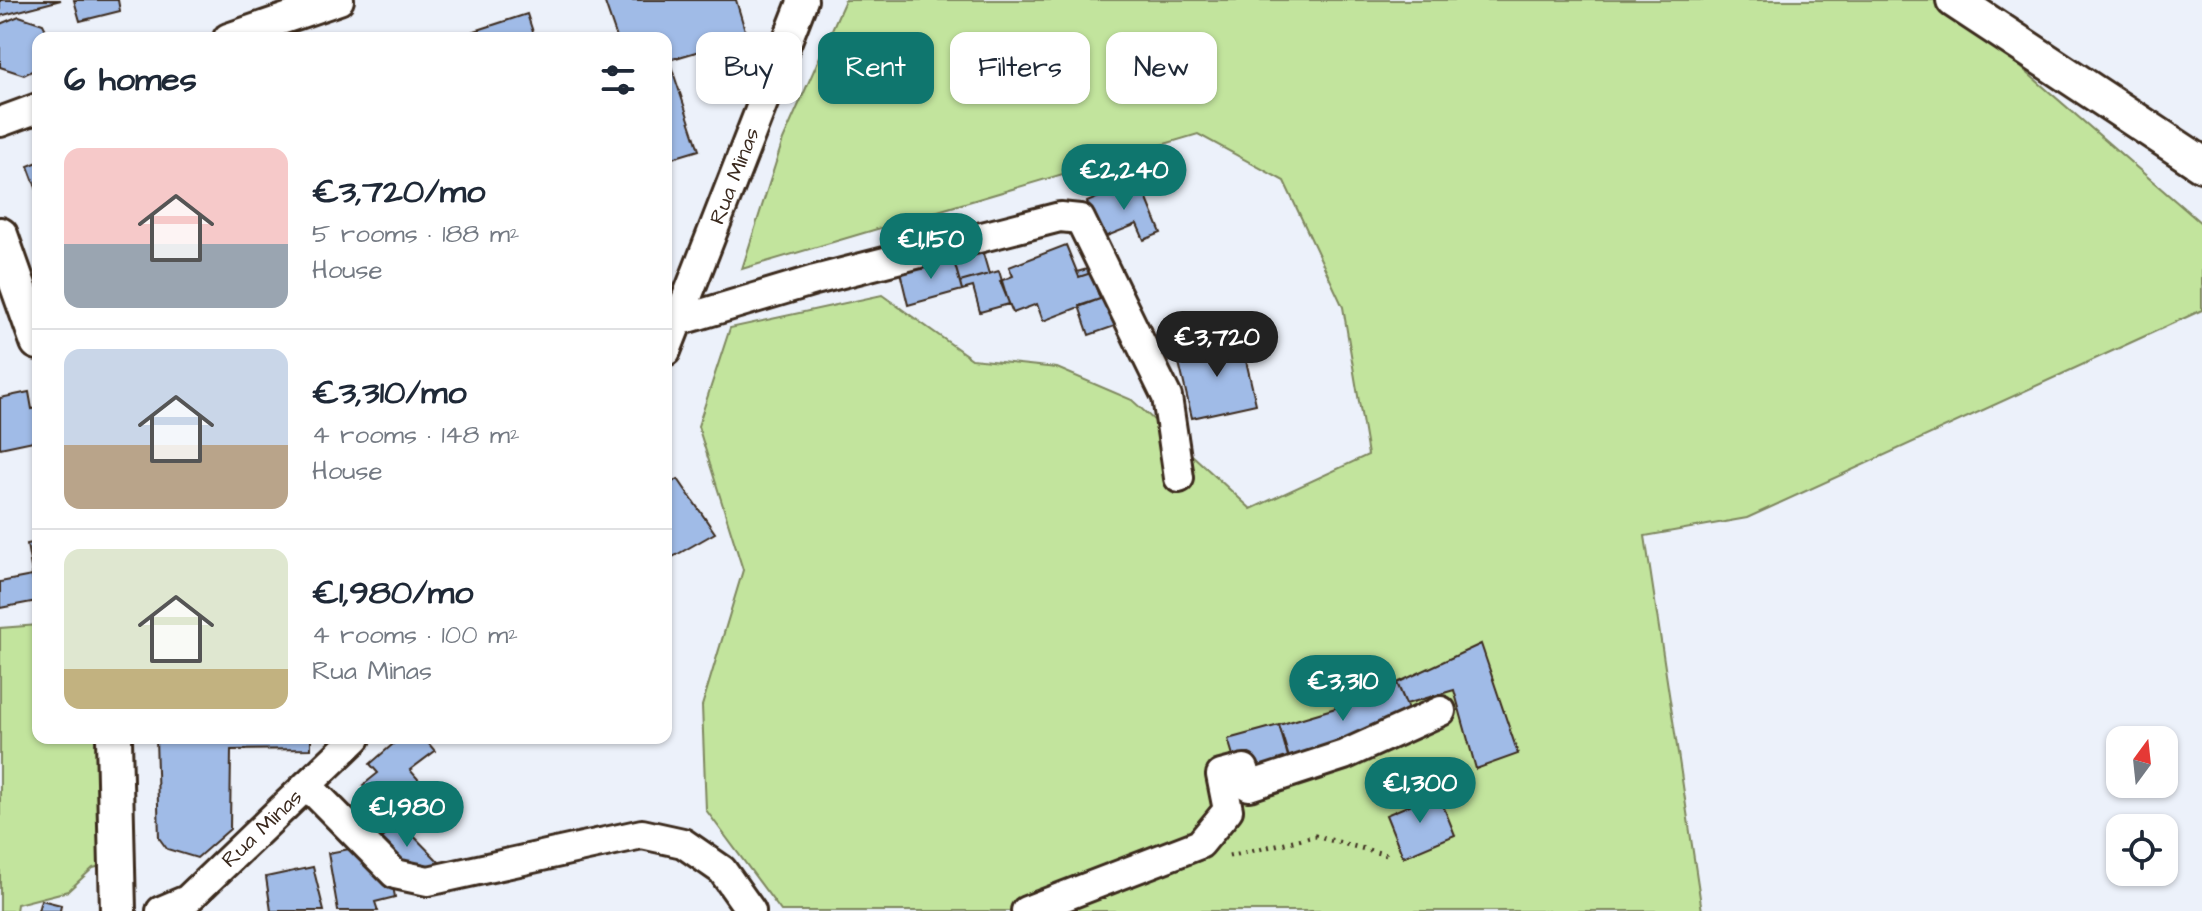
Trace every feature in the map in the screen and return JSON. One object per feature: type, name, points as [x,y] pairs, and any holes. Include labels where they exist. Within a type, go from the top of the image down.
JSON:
[{"type":"street","points":[[246,32],[339,0]]},
{"type":"street","name":"Rua Minas","points":[[672,336],[803,0]]},
{"type":"street","points":[[1954,0],[2202,164]]},
{"type":"street","points":[[0,122],[32,110]]},
{"type":"street","points":[[678,321],[815,280],[1060,217],[1080,219],[1167,397],[1179,478]]},
{"type":"street","points":[[0,235],[32,325]]},
{"type":"street","points":[[1026,911],[1200,844],[1228,810],[1221,775],[1244,769],[1249,786],[1344,755],[1441,711]]},
{"type":"street","points":[[114,744],[118,911]]},
{"type":"street","name":"Rua Minas","points":[[161,911],[187,900],[350,744]]},
{"type":"street","points":[[307,785],[395,874],[428,881],[642,834],[683,843],[722,870],[751,911]]},
{"type":"path","points":[[1222,859],[1274,843],[1315,836],[1391,856]]},
{"type":"green space","points":[[845,0],[1943,0],[2202,224],[2202,310],[1747,518],[1645,536],[1702,911],[781,911],[706,810],[702,706],[743,570],[698,426],[730,328],[882,295],[972,359],[1057,368],[1132,400],[1251,509],[1368,455],[1343,307],[1284,181],[1198,134],[742,269],[783,140],[799,104],[802,104],[802,97],[818,61],[818,104],[934,104],[934,32],[831,32]]},
{"type":"green space","points":[[32,625],[32,744],[114,744],[118,862],[93,868],[68,891],[17,904],[16,911],[0,911],[0,628]]},
{"type":"building","points":[[0,0],[61,0],[0,16]]},
{"type":"building","points":[[74,0],[118,0],[120,11],[80,21]]},
{"type":"building","points":[[604,0],[736,0],[746,32],[696,32],[696,52],[672,59],[672,32],[615,32]]},
{"type":"building","points":[[527,14],[533,32],[472,32]]},
{"type":"building","points":[[19,16],[43,24],[47,32],[32,32],[32,71],[24,75],[0,67],[0,24]]},
{"type":"building","points":[[672,69],[699,150],[672,158]]},
{"type":"building","points":[[1139,180],[1161,233],[1144,240],[1137,224],[1102,238],[1087,202]]},
{"type":"building","points":[[1066,245],[1079,277],[1091,273],[1100,299],[1043,321],[1037,304],[1013,313],[1000,281],[1013,276],[1009,267]]},
{"type":"building","points":[[982,250],[989,274],[960,282],[953,258]]},
{"type":"building","points":[[953,258],[962,290],[908,305],[900,272]]},
{"type":"building","points":[[1091,268],[1115,326],[1089,335],[1079,306],[1100,299],[1091,273],[1079,277],[1077,272]]},
{"type":"building","points":[[999,271],[1009,304],[980,312],[973,287],[962,290],[960,282]]},
{"type":"building","points":[[1241,339],[1256,404],[1192,418],[1177,354]]},
{"type":"building","points":[[29,392],[32,441],[0,448],[0,398]]},
{"type":"building","points":[[678,479],[715,533],[672,557],[672,482]]},
{"type":"building","points":[[32,543],[32,573],[27,544]]},
{"type":"building","points":[[32,576],[32,602],[0,608],[0,582]]},
{"type":"building","points":[[1481,644],[1518,754],[1476,769],[1454,690],[1406,704],[1397,683]]},
{"type":"building","points":[[1397,683],[1410,714],[1320,752],[1289,760],[1279,725],[1349,704]]},
{"type":"building","points":[[1279,725],[1291,764],[1258,773],[1253,757],[1235,762],[1228,739]]},
{"type":"building","points":[[156,744],[311,744],[311,749],[231,750],[230,829],[197,858],[167,849],[159,838]]},
{"type":"building","points":[[393,744],[429,744],[435,751],[410,770],[431,794],[400,822],[363,785],[378,773],[370,764]]},
{"type":"building","points":[[1438,793],[1455,835],[1403,857],[1386,815]]},
{"type":"building","points":[[400,822],[445,868],[401,866],[376,844]]},
{"type":"building","points":[[360,847],[391,876],[395,897],[375,902],[378,911],[338,911],[328,853]]},
{"type":"building","points":[[313,867],[324,911],[271,911],[266,877]]},
{"type":"building","points":[[41,900],[61,905],[60,911],[38,911]]}]
